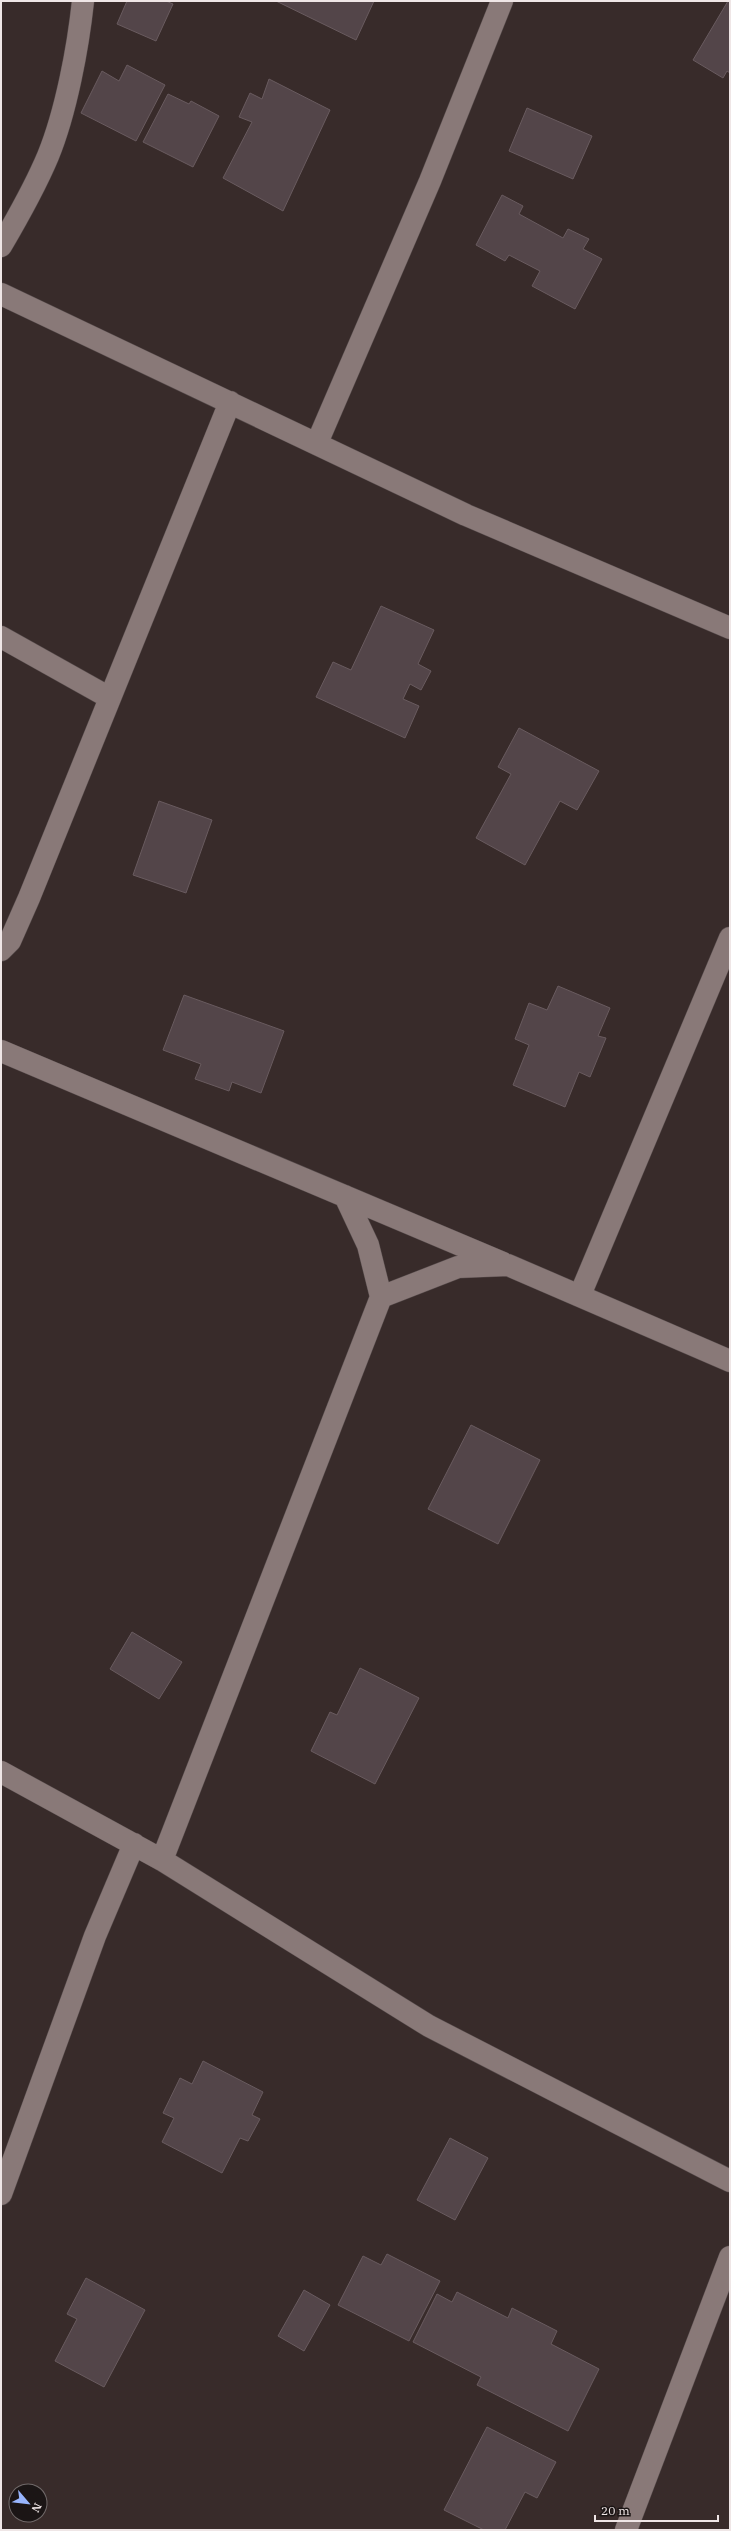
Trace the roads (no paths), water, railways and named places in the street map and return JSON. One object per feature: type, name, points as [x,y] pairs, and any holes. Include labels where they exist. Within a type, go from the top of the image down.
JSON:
[{"type":"street","points":[[1,246],[48,155],[68,90],[80,32],[83,1]]},
{"type":"street","points":[[317,443],[430,181],[502,1]]},
{"type":"street","points":[[1,294],[466,515],[730,628]]},
{"type":"street","points":[[1,950],[10,941],[230,402]]},
{"type":"street","points":[[1,637],[110,698]]},
{"type":"street","points":[[580,1295],[730,938]]},
{"type":"street","points":[[1,1051],[580,1295],[730,1361]]},
{"type":"street","points":[[162,1860],[381,1297],[368,1245],[345,1196]]},
{"type":"street","points":[[381,1297],[458,1268],[508,1265]]},
{"type":"street","points":[[1,1772],[162,1860],[429,2026],[730,2181]]},
{"type":"street","points":[[1,2194],[95,1936],[134,1844]]},
{"type":"street","points":[[626,2530],[730,2256]]}]
